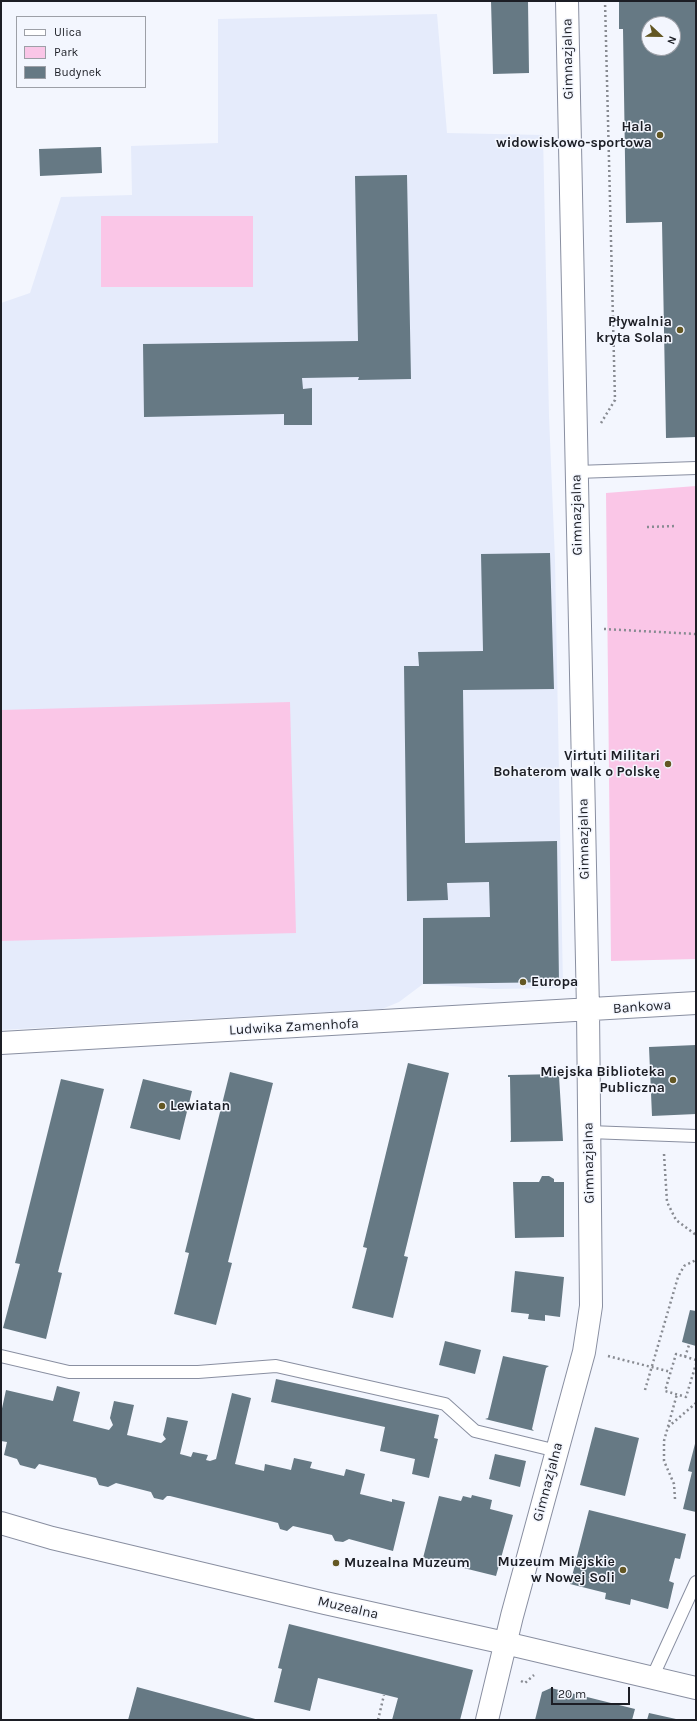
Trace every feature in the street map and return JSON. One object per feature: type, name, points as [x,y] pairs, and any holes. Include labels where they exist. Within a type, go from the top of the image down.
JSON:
[{"type":"street","name":"Gimnazjalna","points":[[487,1720],[505,1643],[584,1352],[591,1306],[588,1010],[567,1]]},
{"type":"street","name":"Bankowa","points":[[588,1010],[696,1003]]},
{"type":"street","name":"Ludwika Zamenhofa","points":[[1,1043],[588,1010]]},
{"type":"street","name":"Muzealna","points":[[1,1523],[52,1538],[325,1603],[505,1643],[696,1688]]},
{"type":"lane","points":[[576,472],[696,468]]},
{"type":"lane","points":[[589,1132],[696,1136]]},
{"type":"lane","points":[[1,1356],[69,1372],[198,1372],[276,1366],[445,1404],[475,1431],[557,1452]]},
{"type":"lane","points":[[652,1678],[696,1582]]},
{"type":"path","points":[[599,425],[615,400],[605,1]]},
{"type":"path","points":[[647,527],[676,526]]},
{"type":"path","points":[[602,629],[696,634]]},
{"type":"path","points":[[663,1134],[667,1202],[676,1220],[696,1235]]},
{"type":"path","points":[[645,1390],[678,1277],[684,1266],[696,1260]]},
{"type":"path","points":[[685,1357],[689,1345]]},
{"type":"path","points":[[696,1360],[676,1354],[665,1391],[686,1397],[696,1364]]},
{"type":"path","points":[[606,1356],[652,1366],[671,1372]]},
{"type":"path","points":[[692,1377],[696,1378]]},
{"type":"path","points":[[675,1499],[674,1484],[664,1461],[664,1440],[677,1394]]},
{"type":"path","points":[[668,1427],[696,1403]]},
{"type":"path","points":[[378,1720],[384,1695]]},
{"type":"shaded area","points":[[437,14],[447,133],[543,135],[549,416],[555,560],[563,988],[494,989],[423,984],[399,1002],[382,1009],[1,1030],[1,303],[30,293],[61,197],[132,195],[131,146],[218,143],[218,19]]},
{"type":"green space","points":[[101,216],[253,216],[253,287],[101,287]]},
{"type":"green space","points":[[696,486],[696,959],[611,961],[606,493]]},
{"type":"green space","points":[[290,702],[296,933],[1,941],[1,710]]},
{"type":"building","points":[[491,1],[528,1],[529,73],[493,74]]},
{"type":"building","name":"Hala widowiskowo-sportowa","points":[[619,1],[696,1],[696,437],[666,438],[662,222],[626,223],[623,29],[619,29]]},
{"type":"building","points":[[101,147],[102,173],[40,176],[39,149]]},
{"type":"building","points":[[407,175],[411,379],[358,380],[359,377],[302,378],[303,389],[312,388],[312,425],[284,425],[284,414],[144,417],[143,344],[358,341],[355,176]]},
{"type":"building","points":[[550,553],[554,689],[463,690],[465,843],[557,841],[559,982],[423,984],[423,918],[490,917],[489,882],[447,883],[448,900],[407,901],[404,666],[419,666],[418,652],[483,651],[481,554]]},
{"type":"building","name":"Miejska Biblioteka Publiczna","points":[[696,1045],[696,1114],[652,1116],[649,1047]]},
{"type":"building","points":[[408,1063],[449,1073],[404,1256],[408,1257],[393,1318],[352,1308],[367,1248],[363,1247]]},
{"type":"building","points":[[230,1072],[273,1083],[228,1262],[232,1263],[216,1325],[174,1314],[189,1253],[185,1252]]},
{"type":"building","points":[[561,1074],[559,1076],[563,1141],[510,1142],[510,1077],[508,1077],[508,1075]]},
{"type":"building","points":[[61,1079],[104,1089],[58,1272],[62,1273],[46,1339],[3,1328],[20,1264],[15,1263]]},
{"type":"building","points":[[143,1079],[192,1091],[180,1140],[130,1128]]},
{"type":"building","points":[[542,1176],[549,1176],[554,1179],[554,1182],[564,1182],[564,1237],[515,1238],[513,1182],[539,1182]]},
{"type":"building","points":[[515,1271],[564,1277],[560,1317],[545,1315],[545,1321],[528,1319],[529,1314],[511,1312]]},
{"type":"building","points":[[690,1310],[696,1311],[696,1346],[682,1342]]},
{"type":"building","points":[[445,1341],[481,1350],[475,1374],[439,1365]]},
{"type":"building","points":[[503,1356],[549,1366],[546,1368],[532,1429],[534,1431],[485,1419],[488,1418]]},
{"type":"building","points":[[276,1379],[439,1415],[434,1438],[438,1439],[429,1478],[412,1474],[415,1459],[380,1451],[385,1427],[271,1402]]},
{"type":"building","points":[[57,1386],[80,1392],[73,1421],[109,1430],[113,1425],[110,1418],[114,1401],[134,1405],[127,1435],[161,1443],[166,1439],[163,1435],[167,1417],[188,1421],[180,1454],[191,1457],[193,1452],[208,1455],[206,1460],[210,1461],[216,1459],[232,1393],[251,1398],[235,1464],[264,1471],[265,1464],[291,1470],[294,1458],[312,1462],[310,1468],[344,1476],[346,1469],[365,1474],[360,1494],[392,1502],[392,1499],[405,1502],[393,1551],[349,1539],[343,1542],[335,1541],[332,1535],[293,1526],[287,1531],[280,1529],[278,1523],[170,1496],[167,1496],[163,1500],[154,1498],[151,1492],[116,1483],[108,1487],[99,1485],[96,1478],[39,1464],[35,1469],[20,1465],[17,1459],[4,1455],[7,1442],[1,1441],[1,1413],[6,1390],[53,1401]]},
{"type":"building","points":[[595,1427],[639,1438],[625,1496],[580,1485]]},
{"type":"building","points":[[696,1440],[696,1512],[683,1509],[692,1472],[688,1471]]},
{"type":"building","points":[[495,1454],[526,1461],[520,1487],[489,1479]]},
{"type":"building","points":[[472,1495],[492,1500],[490,1509],[513,1515],[496,1576],[423,1558],[439,1496],[461,1501],[463,1496],[471,1498]]},
{"type":"building","name":"Muzeum Miejskie w Nowej Soli","points":[[589,1510],[686,1534],[680,1559],[675,1558],[669,1581],[674,1583],[668,1609],[631,1599],[630,1605],[605,1599],[606,1593],[570,1584]]},
{"type":"building","points":[[289,1624],[473,1670],[460,1720],[392,1720],[398,1698],[318,1678],[310,1711],[274,1702],[282,1669],[278,1668]]},
{"type":"building","points":[[137,1687],[259,1720],[128,1720]]},
{"type":"building","points":[[551,1688],[635,1709],[632,1720],[535,1720],[542,1692]]},
{"type":"building","points":[[649,1713],[676,1719],[676,1720],[647,1720]]},
{"type":"place","name":"Hala widowiskowo-sportowa","points":[[660,135]]},
{"type":"place","name":"Pływalnia kryta Solan","points":[[680,330]]},
{"type":"place","name":"Virtuti Militari Bohaterom walk o Polskę","points":[[668,764]]},
{"type":"place","name":"Europa","points":[[523,982]]},
{"type":"place","name":"Miejska Biblioteka Publiczna","points":[[673,1080]]},
{"type":"place","name":"Lewiatan","points":[[162,1106]]},
{"type":"place","name":"Muzealna Muzeum","points":[[336,1563]]},
{"type":"place","name":"Muzeum Miejskie w Nowej Soli","points":[[623,1570]]}]
